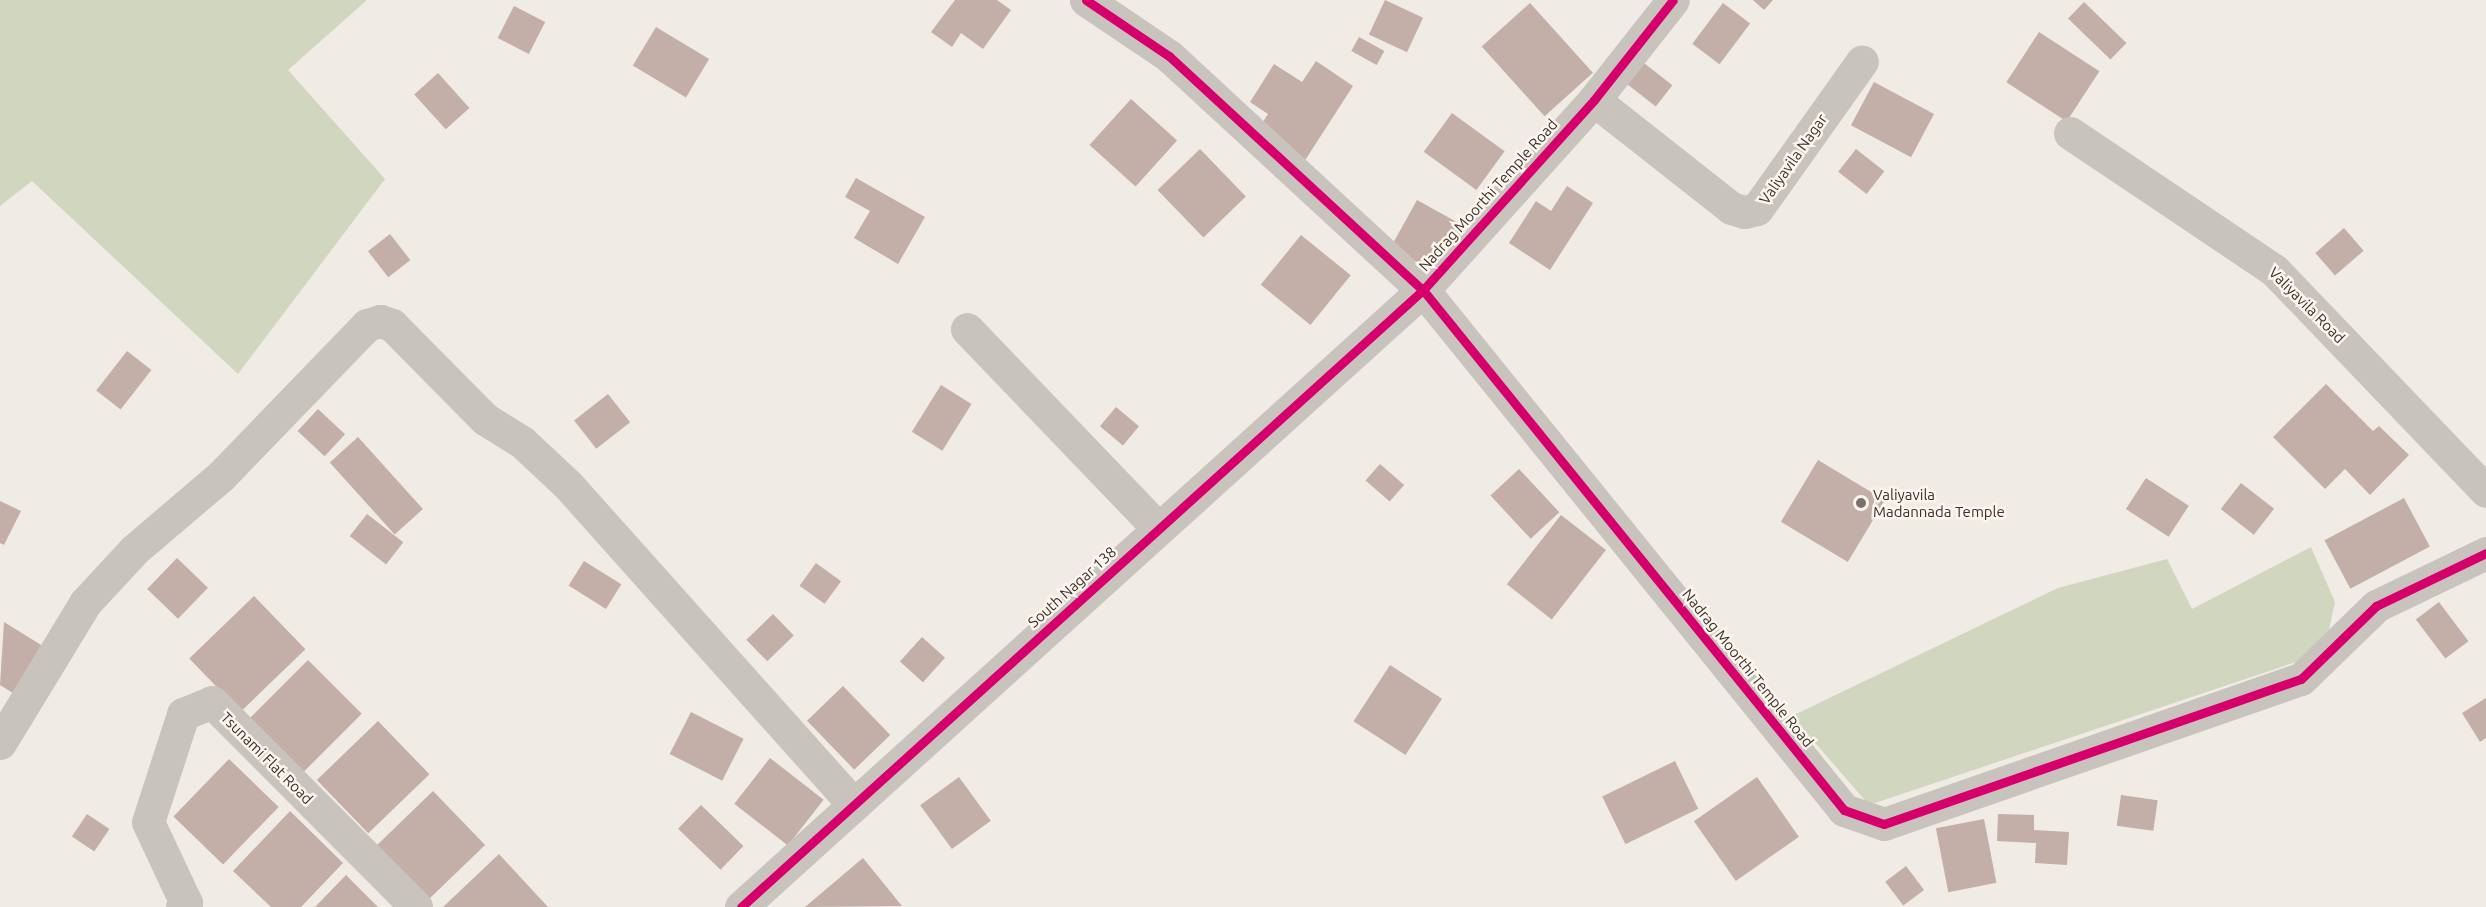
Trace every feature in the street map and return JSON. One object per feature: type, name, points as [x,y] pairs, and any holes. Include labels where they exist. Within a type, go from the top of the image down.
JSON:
[{"type":"street","points":[[1086,0],[1169,56],[1423,290]]},
{"type":"street","name":"Nadrag Moorthi Temple Road","points":[[1673,0],[1594,100],[1423,290],[1845,810],[1884,824],[2301,679],[2376,606],[2486,553]]},
{"type":"street","name":"Valiyavila Nagar","points":[[1594,100],[1731,208],[1744,212],[1757,209],[1862,61]]},
{"type":"street","name":"Valiyavila Road","points":[[2070,133],[2274,270],[2486,491]]},
{"type":"street","name":"South Nagar 138","points":[[741,907],[1423,290]]},
{"type":"street","points":[[0,743],[85,603],[134,550],[221,476],[367,325],[380,321],[392,325],[485,419],[522,442],[568,485],[854,805]]},
{"type":"street","points":[[967,329],[1159,529]]},
{"type":"street","name":"Tsunami Flat Road","points":[[182,907],[186,903],[148,822],[183,714],[212,702],[416,907]]},
{"type":"green space","points":[[0,0],[367,0],[288,70],[385,179],[238,374],[32,181],[0,206]]},
{"type":"green space","points":[[2311,547],[2335,602],[2327,639],[2299,661],[1869,805],[1792,716],[2058,588],[2167,559],[2192,609]]},
{"type":"building","points":[[955,0],[997,0],[1011,10],[983,49],[961,33],[952,47],[931,32]]},
{"type":"building","points":[[1385,0],[1423,18],[1407,52],[1369,34]]},
{"type":"building","points":[[1753,0],[1773,0],[1764,10]]},
{"type":"building","points":[[2084,2],[2126,43],[2110,60],[2068,19]]},
{"type":"building","points":[[1530,3],[1593,73],[1545,116],[1482,46]]},
{"type":"building","points":[[1723,3],[1750,23],[1719,64],[1692,44]]},
{"type":"building","points":[[514,6],[545,22],[529,54],[498,38]]},
{"type":"building","points":[[656,27],[709,59],[686,98],[633,66]]},
{"type":"building","points":[[2039,32],[2099,71],[2067,122],[2006,82]]},
{"type":"building","points":[[1359,37],[1384,51],[1377,65],[1351,51]]},
{"type":"building","points":[[1316,61],[1353,86],[1302,165],[1255,134],[1268,114],[1250,102],[1274,64],[1302,82]]},
{"type":"building","points":[[1644,63],[1672,85],[1656,106],[1627,84]]},
{"type":"building","points":[[438,73],[469,108],[446,129],[414,94]]},
{"type":"building","points":[[1874,82],[1934,114],[1911,157],[1851,125]]},
{"type":"building","points":[[1131,99],[1177,140],[1136,187],[1090,145]]},
{"type":"building","points":[[1452,113],[1505,151],[1476,190],[1424,152]]},
{"type":"building","points":[[1200,149],[1246,196],[1203,237],[1158,190]]},
{"type":"building","points":[[1856,149],[1884,171],[1867,194],[1838,172]]},
{"type":"building","points":[[856,178],[925,217],[898,264],[854,238],[870,211],[845,197]]},
{"type":"building","points":[[1567,186],[1593,203],[1550,270],[1509,243],[1536,201],[1551,211]]},
{"type":"building","points":[[1417,200],[1458,223],[1432,270],[1391,247]]},
{"type":"building","points":[[2344,228],[2364,251],[2335,276],[2315,253]]},
{"type":"building","points":[[390,234],[410,260],[388,277],[368,251]]},
{"type":"building","points":[[1301,235],[1351,275],[1310,325],[1261,285]]},
{"type":"building","points":[[127,351],[151,370],[121,409],[96,390]]},
{"type":"building","points":[[2326,384],[2373,431],[2379,426],[2409,455],[2370,495],[2345,469],[2325,489],[2273,437]]},
{"type":"building","points":[[941,385],[972,404],[942,451],[912,432]]},
{"type":"building","points":[[608,394],[630,422],[596,449],[574,420]]},
{"type":"building","points":[[1116,407],[1139,426],[1123,445],[1100,426]]},
{"type":"building","points":[[318,409],[345,434],[325,456],[298,431]]},
{"type":"building","points":[[358,437],[423,509],[395,535],[330,462]]},
{"type":"building","points":[[1818,460],[1885,500],[1848,562],[1781,522]]},
{"type":"building","points":[[1380,464],[1404,485],[1390,502],[1366,481]]},
{"type":"building","points":[[1519,469],[1559,512],[1531,539],[1490,496]]},
{"type":"building","points":[[2146,478],[2189,506],[2169,537],[2126,509]]},
{"type":"building","points":[[2241,483],[2274,509],[2254,535],[2221,509]]},
{"type":"building","points":[[2404,498],[2430,547],[2350,589],[2325,540]]},
{"type":"building","points":[[0,501],[21,511],[4,545],[0,543]]},
{"type":"building","points":[[367,514],[403,542],[386,564],[350,536]]},
{"type":"building","points":[[1561,515],[1606,550],[1552,619],[1507,584]]},
{"type":"building","points":[[177,558],[208,588],[178,619],[147,589]]},
{"type":"building","points":[[584,561],[621,584],[606,609],[569,586]]},
{"type":"building","points":[[816,563],[841,581],[825,604],[800,586]]},
{"type":"building","points":[[254,596],[305,649],[241,712],[189,659]]},
{"type":"building","points":[[2439,602],[2468,641],[2445,659],[2416,619]]},
{"type":"building","points":[[773,614],[794,636],[767,661],[746,640]]},
{"type":"building","points":[[4,622],[46,648],[16,695],[0,685]]},
{"type":"building","points":[[922,637],[945,658],[923,682],[900,662]]},
{"type":"building","points":[[308,660],[362,714],[302,774],[248,720]]},
{"type":"building","points":[[1390,665],[1442,699],[1406,755],[1354,721]]},
{"type":"building","points":[[843,686],[890,735],[854,770],[807,721]]},
{"type":"building","points":[[2486,698],[2486,738],[2480,742],[2462,713]]},
{"type":"building","points":[[691,712],[744,739],[722,781],[670,754]]},
{"type":"building","points":[[378,721],[429,774],[368,833],[317,780]]},
{"type":"building","points":[[770,758],[824,800],[788,846],[734,804]]},
{"type":"building","points":[[229,759],[279,807],[223,864],[173,817]]},
{"type":"building","points":[[1675,761],[1698,809],[1625,844],[1602,797]]},
{"type":"building","points":[[959,777],[991,821],[952,849],[920,805]]},
{"type":"building","points":[[1757,777],[1799,837],[1736,881],[1694,821]]},
{"type":"building","points":[[433,791],[485,845],[425,903],[373,849]]},
{"type":"building","points":[[2121,795],[2158,800],[2153,831],[2117,826]]},
{"type":"building","points":[[701,805],[743,846],[721,870],[678,829]]},
{"type":"building","points":[[290,811],[343,863],[301,907],[271,907],[233,871]]},
{"type":"building","points":[[87,814],[109,829],[94,851],[72,836]]},
{"type":"building","points":[[1998,814],[2034,815],[2034,830],[2069,832],[2067,865],[2035,863],[2036,843],[1997,841]]},
{"type":"building","points":[[1984,819],[1996,883],[1948,892],[1936,828]]},
{"type":"building","points":[[499,854],[548,907],[443,907]]},
{"type":"building","points":[[863,858],[902,906],[805,907]]},
{"type":"building","points":[[1906,866],[1924,890],[1903,906],[1885,882]]},
{"type":"building","points":[[346,875],[378,907],[315,907]]},
{"type":"cycle path","points":[[1086,0],[1169,56],[1423,290],[1844,810],[1884,824],[2301,679],[2376,606],[2486,553]]},
{"type":"cycle path","points":[[741,907],[1423,290],[1594,100],[1673,0]]},
{"type":"place","name":"Valiyavila Madannada Temple","points":[[1861,503]]}]
